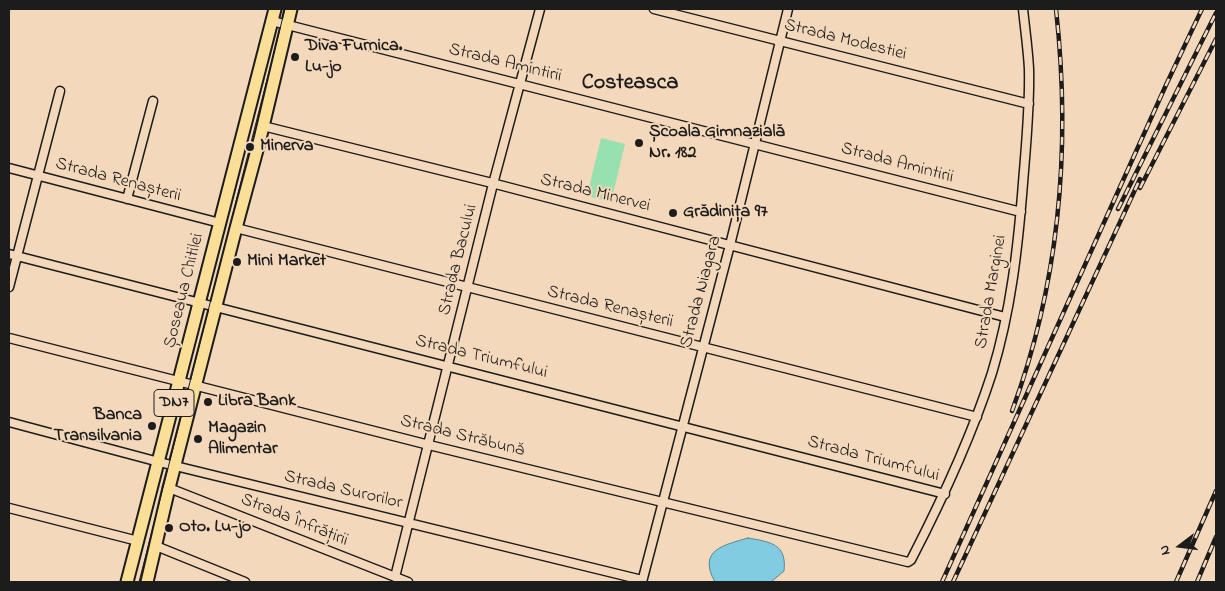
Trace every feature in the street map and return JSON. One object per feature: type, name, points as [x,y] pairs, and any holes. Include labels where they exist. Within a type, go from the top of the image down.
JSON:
[{"type":"main road","name":"Șoseaua Chitilei","points":[[147,582],[174,466],[200,303],[275,9]]},
{"type":"main road","name":"Șoseaua Chitilei","points":[[127,582],[159,462],[215,307],[263,126],[291,9]]},
{"type":"street","name":"Strada Bacului","points":[[395,577],[493,184],[540,9]]},
{"type":"street","name":"Strada Modestiei","points":[[654,9],[1029,104]]},
{"type":"street","name":"Strada Niagara","points":[[642,581],[730,245],[788,9]]},
{"type":"street","name":"Strada Marginei","points":[[908,562],[911,560],[945,494],[976,417],[992,371],[1006,317],[1015,266],[1021,212],[1029,104],[1029,68],[1023,9]]},
{"type":"street","name":"Strada Amintirii","points":[[272,21],[1021,212]]},
{"type":"street","points":[[9,287],[13,255],[38,176],[60,91]]},
{"type":"street","points":[[127,199],[153,101]]},
{"type":"street","name":"Strada Minervei","points":[[263,126],[1006,317]]},
{"type":"street","name":"Strada Renașterii","points":[[9,168],[220,223]]},
{"type":"street","name":"Strada Renașterii","points":[[236,228],[976,417]]},
{"type":"street","name":"Strada Triumfului","points":[[13,255],[449,365],[945,494]]},
{"type":"street","name":"Strada Străbună","points":[[9,338],[429,445],[908,562]]},
{"type":"street","name":"Strada Surorilor","points":[[9,422],[174,466],[410,522],[642,581]]},
{"type":"street","name":"Strada Înfrățirii","points":[[169,488],[408,582]]},
{"type":"street","points":[[9,508],[138,541]]},
{"type":"street","points":[[156,546],[245,582]]},
{"type":"green space","points":[[601,138],[625,144],[611,202],[587,196]]},
{"type":"water","points":[[748,538],[764,541],[776,546],[783,555],[784,571],[771,582],[715,582],[710,571],[709,563],[711,556],[730,543]]},
{"type":"tram line","points":[[139,582],[285,9]]},
{"type":"railway","points":[[1012,411],[1041,313],[1058,213],[1062,111],[1056,9]]},
{"type":"railway","points":[[942,582],[1202,9]]},
{"type":"railway","points":[[1118,209],[1216,13]]},
{"type":"railway","points":[[1140,188],[1216,39]]},
{"type":"railway","points":[[953,582],[1140,179]]},
{"type":"railway","points":[[1176,582],[1216,491]]},
{"type":"railway","points":[[1197,582],[1216,537]]},
{"type":"place","name":"Diva Furnica. Lu-jo","points":[[295,57]]},
{"type":"place","name":"Școala Gimnazială Nr. 182","points":[[639,143]]},
{"type":"place","name":"Minerva","points":[[250,147]]},
{"type":"place","name":"Grădinița 97","points":[[673,213]]},
{"type":"place","name":"Mini Market","points":[[237,262]]},
{"type":"place","name":"Libra Bank","points":[[208,402]]},
{"type":"place","name":"Banca Transilvania","points":[[152,426]]},
{"type":"place","name":"Magazin Alimentar","points":[[198,439]]},
{"type":"place","name":"Oto. Lu-jo","points":[[169,528]]},
{"type":"district","name":"Costeasca","points":[[630,84]]}]
